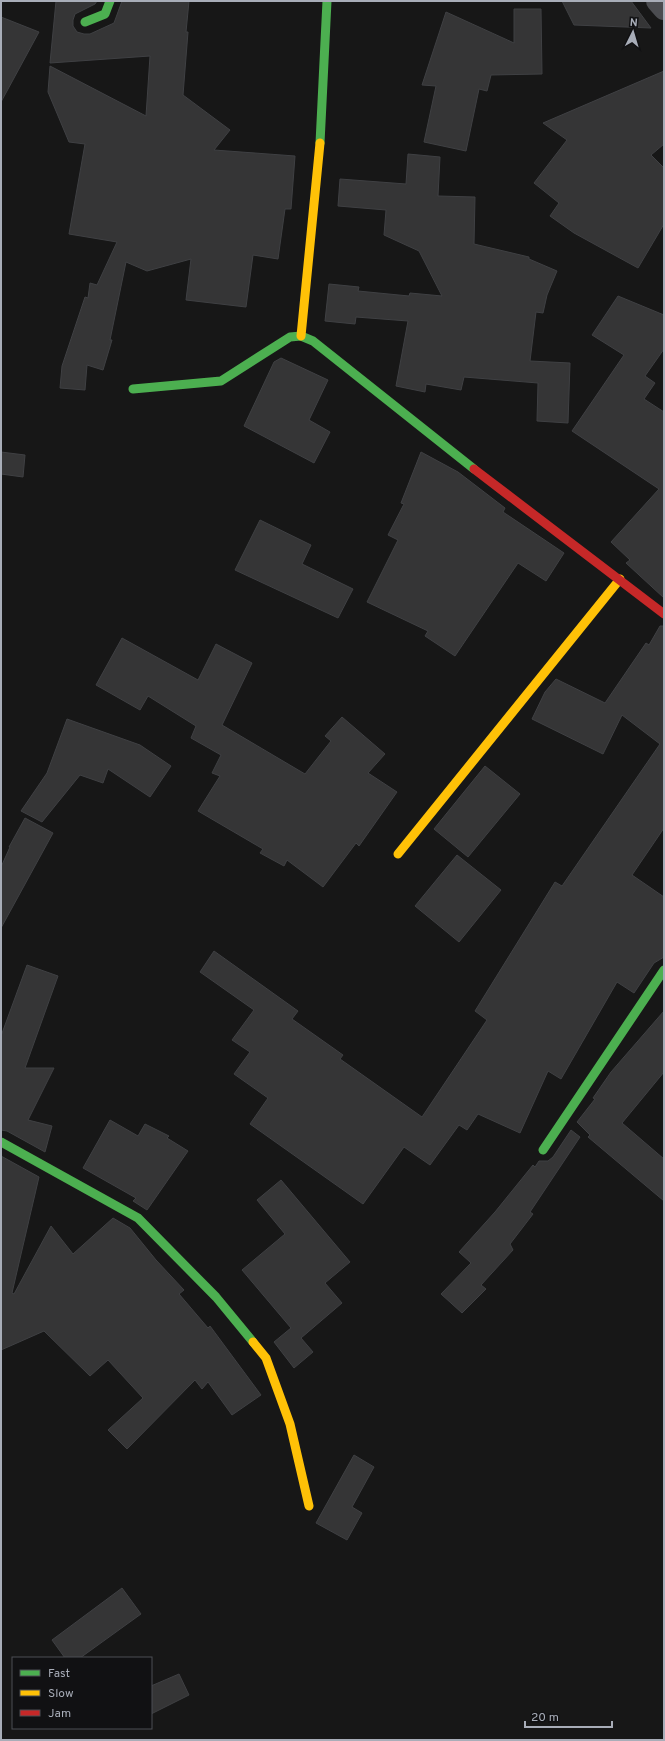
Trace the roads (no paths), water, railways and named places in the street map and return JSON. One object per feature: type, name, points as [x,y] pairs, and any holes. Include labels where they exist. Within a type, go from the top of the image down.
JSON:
[{"type":"street","points":[[85,22],[105,14],[110,1]]},
{"type":"street","points":[[301,336],[320,144],[327,1]]},
{"type":"street","points":[[657,1],[664,9]]},
{"type":"street","points":[[133,389],[221,381],[290,337],[301,336],[312,341],[434,438],[664,614]]},
{"type":"street","points":[[398,854],[620,579]]},
{"type":"street","points":[[543,1150],[664,970]]},
{"type":"street","points":[[1,1142],[138,1218],[216,1297],[266,1358],[290,1424],[309,1506]]}]
